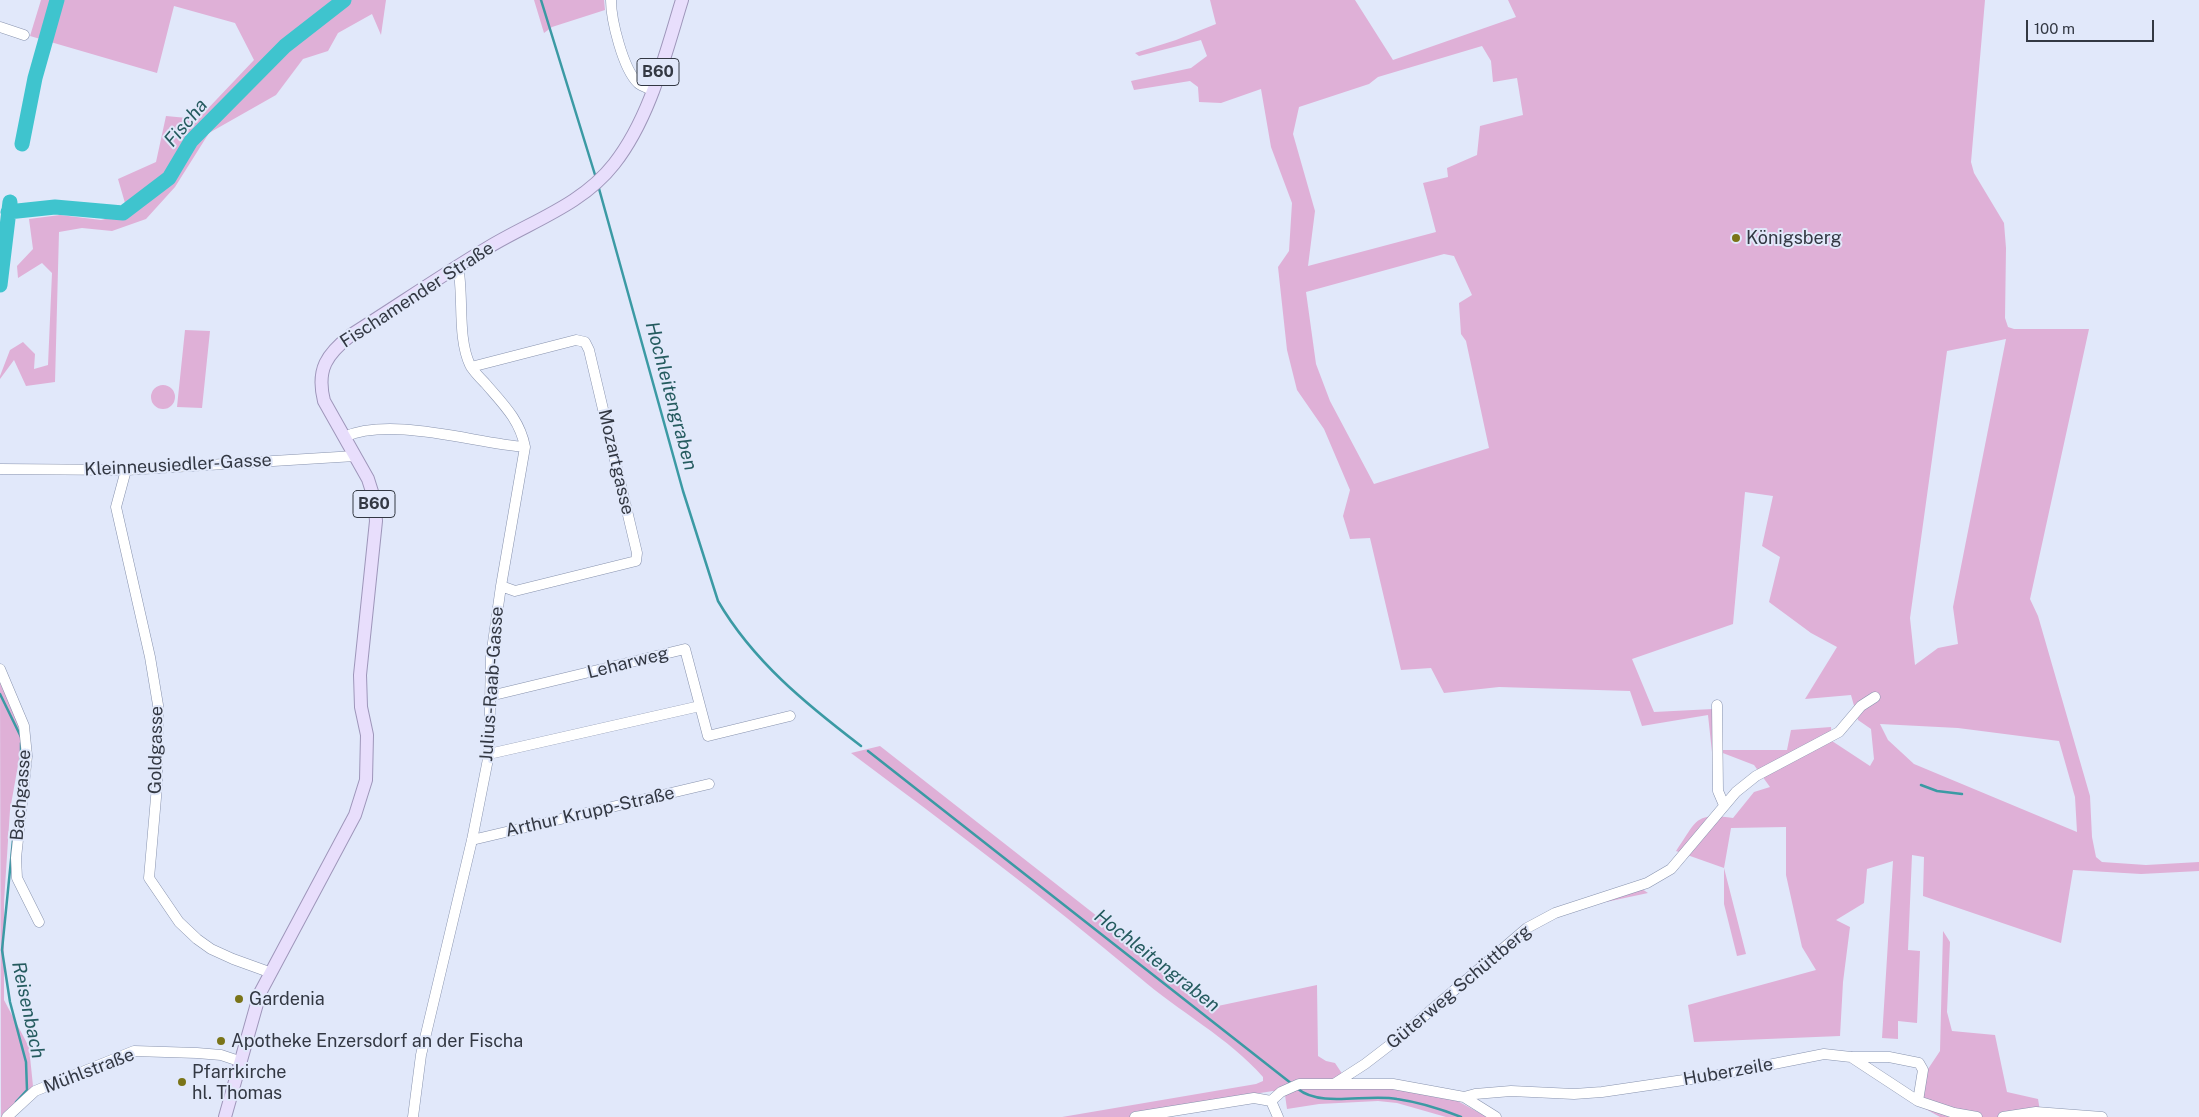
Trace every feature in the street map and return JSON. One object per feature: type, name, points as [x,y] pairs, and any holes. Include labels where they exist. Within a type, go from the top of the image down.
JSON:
[{"type":"main road","name":"Fischamender Straße","points":[[269,972],[355,815],[366,780],[367,735],[361,707],[360,675],[376,521],[374,498],[368,479],[324,401],[320,387],[321,374],[326,360],[337,346],[351,335],[491,246],[563,208],[596,183],[614,164],[629,142],[652,90],[682,0]]},
{"type":"main road","name":"B60","points":[[226,1115],[239,1061],[260,993],[269,972]]},
{"type":"street","points":[[611,0],[611,12],[628,69],[638,84],[652,90]]},
{"type":"street","points":[[0,27],[24,35]]},
{"type":"street","name":"Julius-Raab-Gasse","points":[[413,1117],[421,1055],[472,840],[489,754],[491,657],[500,586],[525,447],[522,432],[516,420],[471,366],[464,347],[461,281],[458,266]]},
{"type":"street","name":"Mozartgasse","points":[[471,366],[576,340],[585,342],[590,350],[637,553],[636,561],[616,567],[515,590],[500,586]]},
{"type":"street","points":[[344,436],[367,429],[431,432],[500,445],[525,447]]},
{"type":"street","name":"Kleinneusiedler-Gasse","points":[[0,470],[126,470],[355,456]]},
{"type":"street","name":"Goldgasse","points":[[126,470],[116,508],[150,657],[158,705],[157,786],[149,878],[179,922],[196,939],[226,956],[269,972]]},
{"type":"street","name":"Leharweg","points":[[490,696],[685,649],[708,736],[790,716]]},
{"type":"street","name":"Bachgasse","points":[[0,669],[24,726],[27,756],[16,858],[17,878],[39,922]]},
{"type":"street","name":"Güterweg Schüttberg","points":[[1334,1084],[1365,1064],[1395,1041],[1527,928],[1555,913],[1647,884],[1670,869],[1736,792],[1756,776],[1839,732],[1861,706],[1875,698]]},
{"type":"street","points":[[1717,705],[1718,791],[1724,805]]},
{"type":"street","points":[[489,754],[700,706]]},
{"type":"street","name":"Arthur Krupp-Straße","points":[[472,840],[709,784]]},
{"type":"street","name":"Mühlstraße","points":[[8,1117],[35,1091],[134,1051],[222,1055],[239,1061]]},
{"type":"street","name":"Huberzeile","points":[[1464,1097],[1475,1094],[1511,1091],[1574,1094],[1602,1092],[1718,1075],[1824,1054],[1851,1057],[1918,1102],[1954,1113],[1977,1117]]},
{"type":"street","points":[[1851,1057],[1889,1057],[1919,1064],[1923,1070],[1918,1102]]},
{"type":"street","points":[[1364,1083],[1365,1064]]},
{"type":"street","points":[[1271,1101],[1277,1094],[1294,1086],[1364,1083],[1393,1084],[1464,1097],[1496,1117]]},
{"type":"street","points":[[1135,1117],[1254,1098],[1271,1101]]},
{"type":"street","points":[[1271,1101],[1278,1117]]},
{"type":"street","points":[[2003,1117],[2036,1112],[2102,1117]]},
{"type":"shaded area","points":[[41,0],[386,0],[381,35],[372,14],[338,33],[328,51],[303,59],[276,95],[209,133],[175,187],[146,219],[112,231],[82,228],[59,232],[55,382],[26,386],[14,360],[0,379],[0,376],[10,350],[23,342],[35,354],[34,369],[48,365],[52,273],[42,263],[18,278],[17,266],[33,249],[29,219],[60,215],[101,220],[131,213],[125,203],[118,179],[156,162],[166,116],[198,119],[254,60],[235,23],[174,6],[157,73],[30,36]]},
{"type":"shaded area","points":[[534,0],[604,0],[605,10],[552,27],[544,33]]},
{"type":"shaded area","points":[[1210,0],[1355,0],[1393,60],[1516,17],[1508,0],[1985,0],[1971,162],[1974,173],[2004,223],[2006,248],[2005,318],[2008,327],[2014,329],[2089,329],[2030,599],[2038,616],[2090,796],[2092,837],[2096,857],[2102,862],[2146,865],[2199,862],[2199,871],[2141,874],[2073,870],[2061,943],[1923,896],[1924,857],[1912,855],[1908,950],[1920,951],[1917,1023],[1898,1021],[1898,1039],[1882,1038],[1893,861],[1867,869],[1864,903],[1836,920],[1850,927],[1843,982],[1840,1036],[1694,1042],[1688,1005],[1816,970],[1802,947],[1786,875],[1786,827],[1731,828],[1724,868],[1676,851],[1698,821],[1711,816],[1733,818],[1754,792],[1770,787],[1754,765],[1715,750],[1714,771],[1708,715],[1642,726],[1630,691],[1499,687],[1444,693],[1431,668],[1401,670],[1370,538],[1350,539],[1343,516],[1350,490],[1324,429],[1297,390],[1287,350],[1278,267],[1289,251],[1292,203],[1271,147],[1261,89],[1221,103],[1199,102],[1198,87],[1190,81],[1134,90],[1131,81],[1191,68],[1207,56],[1201,40],[1139,56],[1135,53],[1176,40],[1216,24]],"holes":[[[1482,46],[1491,61],[1493,82],[1517,78],[1523,115],[1480,126],[1477,155],[1447,168],[1448,177],[1423,183],[1436,232],[1308,266],[1315,211],[1293,134],[1299,107],[1369,84],[1378,77]],[[1444,254],[1454,256],[1472,295],[1459,303],[1461,334],[1466,341],[1489,448],[1374,484],[1330,401],[1316,364],[1306,292]],[[2006,339],[1953,607],[1958,644],[1938,648],[1915,665],[1910,618],[1947,351]],[[1745,492],[1773,496],[1762,546],[1780,557],[1769,602],[1811,633],[1837,647],[1805,699],[1851,695],[1858,720],[1871,729],[1874,759],[1870,766],[1832,741],[1831,727],[1791,730],[1787,750],[1715,750],[1713,709],[1654,712],[1632,659],[1733,624]],[[1880,724],[1958,728],[2059,741],[2075,797],[2077,832],[1914,764],[1888,740]]]},
{"type":"shaded area","points":[[185,330],[210,331],[202,408],[177,407]]},
{"type":"shaded area","points":[[163,385],[168,386],[174,392],[174,402],[168,408],[163,409],[158,408],[152,402],[151,397],[152,392],[158,386]]},
{"type":"shaded area","points":[[0,676],[14,707],[22,743],[10,810],[4,902],[4,1000],[29,1047],[33,1086],[1,1117]]},
{"type":"shaded area","points":[[880,746],[1213,1007],[1317,985],[1318,1056],[1326,1061],[1335,1063],[1351,1087],[1385,1087],[1454,1099],[1487,1117],[1446,1117],[1397,1103],[1378,1101],[1319,1104],[1287,1109],[1285,1095],[1273,1091],[1131,1113],[1131,1117],[1062,1117],[1256,1084],[1263,1081],[1263,1077],[1235,1050],[1154,989],[1069,919],[851,753]]},
{"type":"shaded area","points":[[1724,868],[1746,954],[1737,956],[1724,904]]},
{"type":"shaded area","points":[[1633,883],[1648,893],[1606,902]]},
{"type":"shaded area","points":[[1943,931],[1950,942],[1947,1012],[1952,1031],[1995,1035],[2007,1092],[2038,1099],[2041,1117],[1940,1117],[1922,1107],[1926,1072],[1940,1051]]},
{"type":"waterway","name":"Fischa","points":[[22,144],[35,78],[57,0]]},
{"type":"waterway","name":"Fischa","points":[[8,212],[55,207],[123,213],[169,178],[191,141],[285,46],[344,0]]},
{"type":"waterway","name":"Hochleitengraben","points":[[541,0],[596,178]]},
{"type":"waterway","name":"Hochleitengraben","points":[[598,185],[683,491],[718,601],[747,643],[764,662],[820,714],[861,746]]},
{"type":"waterway","name":"Fischa","points":[[0,285],[10,202]]},
{"type":"waterway","name":"Reisenbach","points":[[0,694],[21,737]]},
{"type":"waterway","name":"Reisenbach","points":[[21,743],[21,767]]},
{"type":"waterway","name":"Hochleitengraben","points":[[868,751],[1292,1084]]},
{"type":"waterway","points":[[1921,785],[1937,791],[1962,794]]},
{"type":"waterway","name":"Reisenbach","points":[[13,840],[2,950],[10,1002],[26,1062],[27,1090],[16,1102]]},
{"type":"waterway","name":"Hochleitengraben","points":[[1298,1089],[1308,1095],[1319,1098],[1385,1098],[1405,1100],[1461,1117]]},
{"type":"place","name":"Königsberg","points":[[1736,238]]},
{"type":"place","name":"Gardenia","points":[[239,999]]},
{"type":"place","name":"Apotheke Enzersdorf an der Fischa","points":[[221,1041]]},
{"type":"place","name":"Pfarrkirche hl. Thomas","points":[[182,1082]]}]
